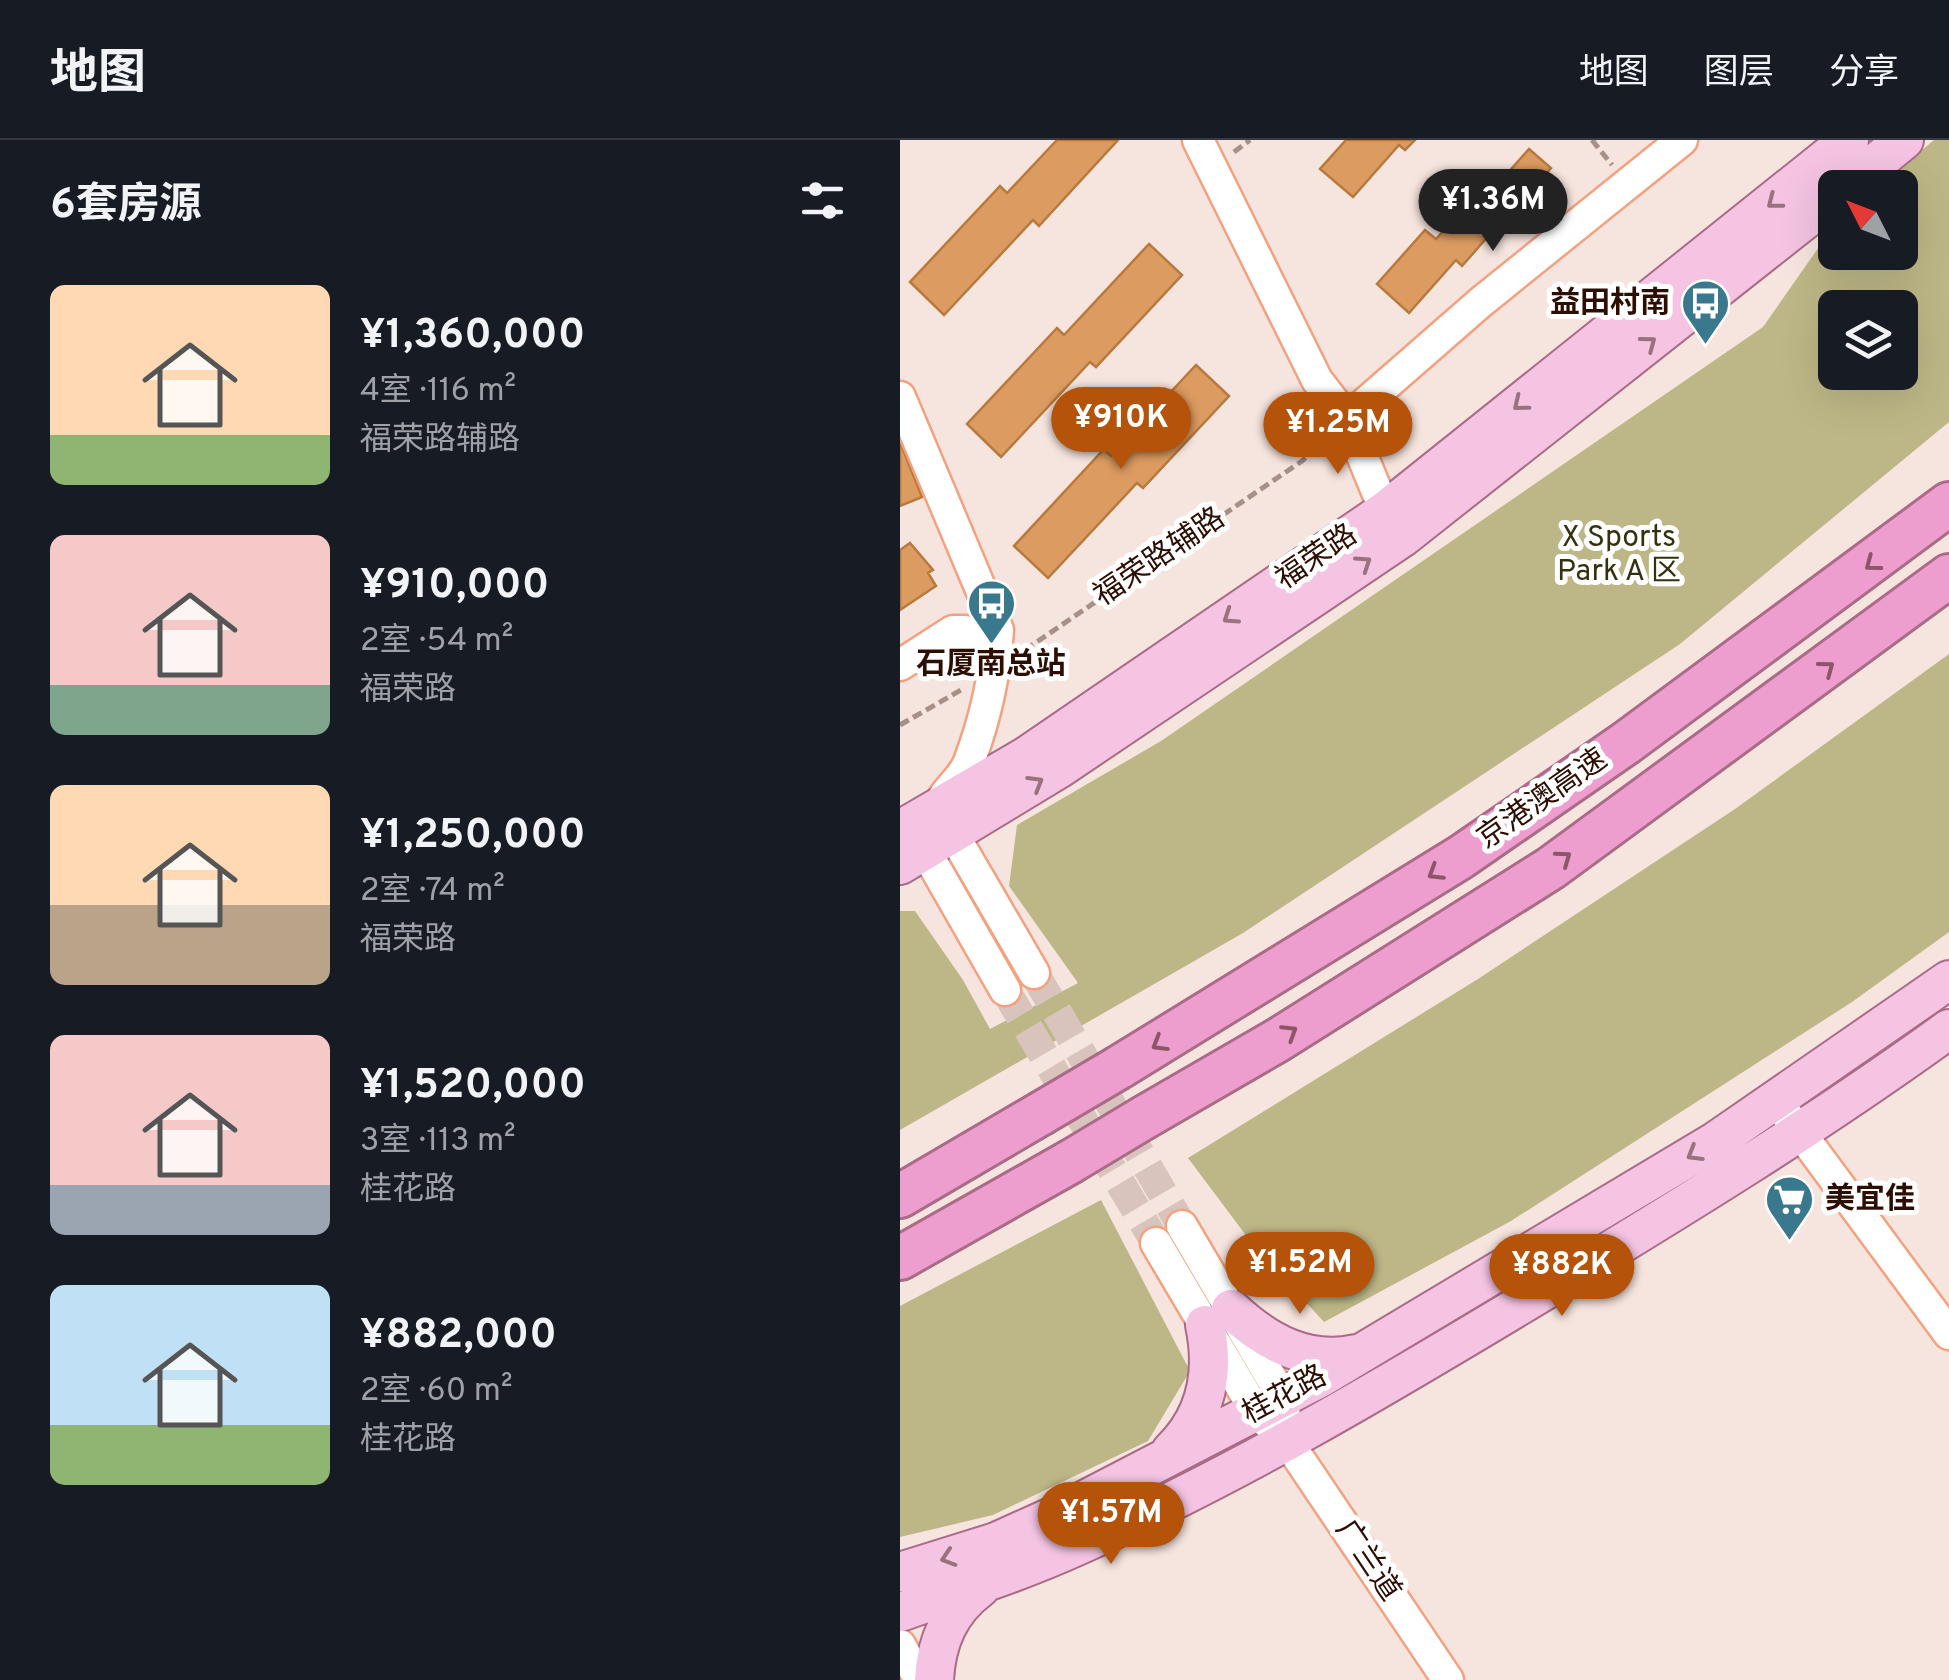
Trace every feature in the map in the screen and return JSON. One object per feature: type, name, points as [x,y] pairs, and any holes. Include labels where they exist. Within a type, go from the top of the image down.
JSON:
[{"type":"highway","name":"京港澳高速","points":[[900,1196],[1118,1068],[1461,857],[1626,743],[1949,504]]},
{"type":"highway","name":"京港澳高速","points":[[900,1258],[1278,1040],[1551,868],[1949,576]]},
{"type":"main road","name":"福荣路","points":[[921,835],[1025,756],[1385,511],[1850,140]]},
{"type":"main road","points":[[1867,170],[1904,140]]},
{"type":"main road","name":"福荣路","points":[[921,835],[1060,768],[1403,536],[1818,209]]},
{"type":"main road","name":"桂花路","points":[[900,1572],[996,1542],[1270,1405],[1716,1141],[1949,980]]},
{"type":"main road","name":"桂花路","points":[[900,1612],[1077,1546],[1344,1411],[1739,1174],[1949,1029]]},
{"type":"main road","points":[[1160,1462],[1182,1440],[1205,1397],[1218,1317],[1290,1350],[1337,1358],[1363,1352]]},
{"type":"main road","points":[[934,1680],[942,1633],[952,1615],[990,1580]]},
{"type":"street","points":[[1198,140],[1317,380],[1347,419],[1385,511]]},
{"type":"street","points":[[1347,419],[1481,302],[1682,140]]},
{"type":"street","points":[[900,397],[998,630],[995,670],[968,765],[921,835]]},
{"type":"street","points":[[900,664],[953,631],[965,630],[979,643],[995,670]]},
{"type":"street","points":[[921,835],[1034,973]]},
{"type":"street","points":[[921,835],[1005,990]]},
{"type":"street","points":[[1776,1101],[1946,1323]]},
{"type":"street","points":[[1182,1226],[1218,1317],[1287,1441]]},
{"type":"street","points":[[1156,1243],[1218,1317]]},
{"type":"street","name":"广兰道","points":[[1287,1441],[1448,1680]]},
{"type":"street","points":[[900,1646],[920,1680]]},
{"type":"path","name":"福荣路辅路","points":[[900,725],[995,670],[1302,461],[1347,419]]},
{"type":"green space","name":"X Sports Park A 区","points":[[1934,140],[1949,140],[1949,422],[1680,644],[1243,933],[900,1130],[900,911],[915,911],[963,980],[990,1029],[1078,983],[1009,886],[1017,825],[1161,741],[1763,327],[1818,248],[1818,270],[1918,270],[1918,170],[1898,170]]},
{"type":"green space","points":[[1949,654],[1949,932],[1852,1002],[1511,1221],[1324,1322],[1251,1242],[1188,1158],[1478,979],[1735,809]]},
{"type":"green space","points":[[1101,1200],[1190,1371],[1148,1441],[993,1515],[900,1537],[900,1306]]},
{"type":"building","points":[[1057,140],[1118,140],[1039,226],[1033,220],[944,315],[910,282],[1000,186],[1007,193]]},
{"type":"building","points":[[1346,140],[1415,140],[1405,150],[1399,145],[1353,197],[1320,169]]},
{"type":"building","points":[[1529,149],[1551,168],[1543,177],[1551,184],[1515,224],[1506,216],[1462,266],[1456,260],[1409,313],[1377,284],[1425,230],[1436,239],[1480,190],[1487,196]]},
{"type":"building","points":[[1149,244],[1182,275],[1096,367],[1090,362],[1001,457],[967,424],[1057,328],[1064,335]]},
{"type":"building","points":[[1196,365],[1229,396],[1143,488],[1137,483],[1048,578],[1014,546],[1104,449],[1111,456]]},
{"type":"building","points":[[900,442],[922,497],[900,506]]},
{"type":"building","points":[[910,543],[933,570],[928,573],[936,586],[900,610],[900,550]]},
{"type":"tunnel","points":[[1034,973],[1182,1226]]},
{"type":"tunnel","points":[[1005,990],[1156,1243]]},
{"type":"place","name":"益田村南","points":[[1705,346]]},
{"type":"place","name":"石厦南总站","points":[[991,646]]},
{"type":"place","name":"美宜佳","points":[[1790,1242]]}]
